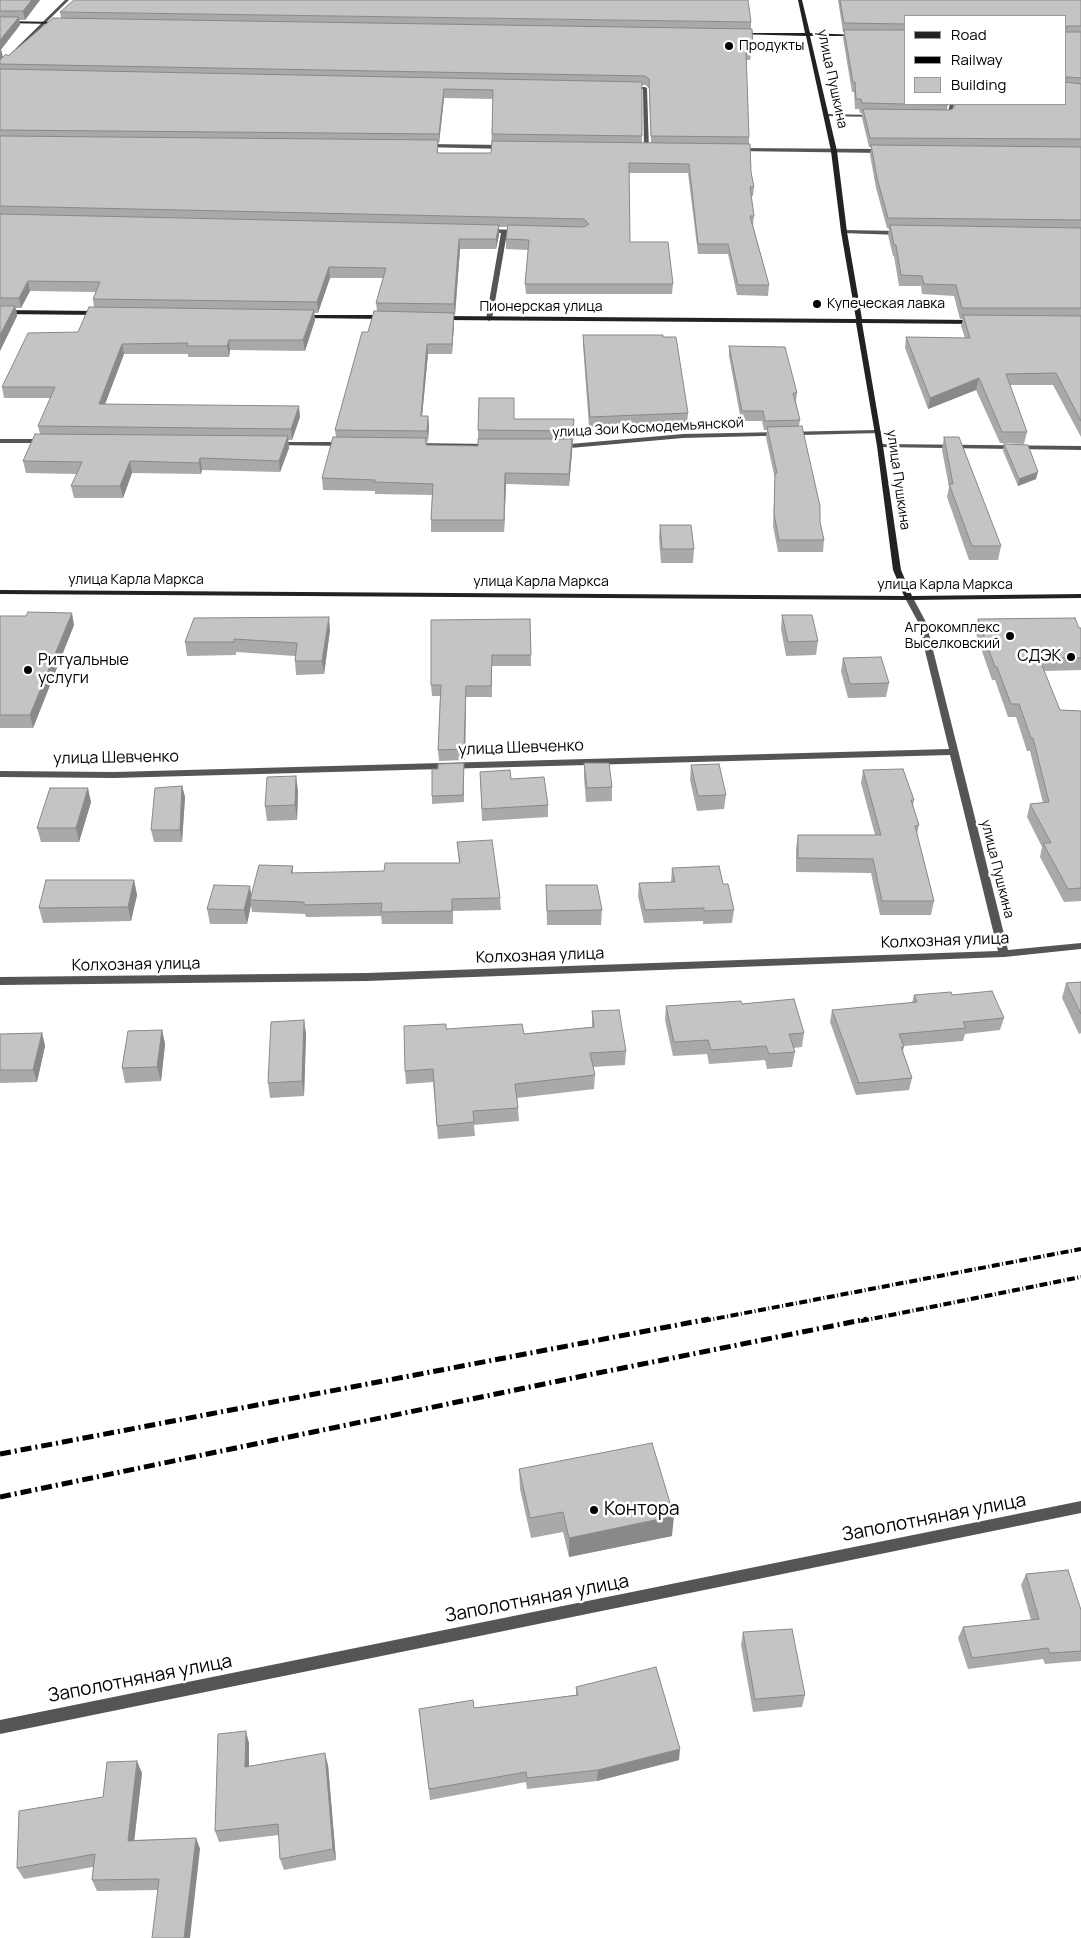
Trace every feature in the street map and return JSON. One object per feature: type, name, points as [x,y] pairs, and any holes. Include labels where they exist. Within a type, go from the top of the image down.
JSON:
[{"type":"street","points":[[0,67],[67,0]]},
{"type":"street","name":"улица Пушкина","points":[[800,0],[834,151],[844,232],[878,432],[897,570],[922,622],[1004,954]]},
{"type":"street","points":[[0,22],[63,23]]},
{"type":"street","points":[[729,34],[866,35]]},
{"type":"street","points":[[625,88],[645,88],[647,149]]},
{"type":"street","points":[[940,116],[949,117],[952,105]]},
{"type":"street","points":[[826,115],[883,116]]},
{"type":"street","points":[[418,146],[508,147]]},
{"type":"street","points":[[637,149],[657,149]]},
{"type":"street","points":[[726,150],[893,152]]},
{"type":"street","points":[[474,231],[522,232]]},
{"type":"street","points":[[489,319],[504,232]]},
{"type":"street","points":[[844,232],[903,233]]},
{"type":"street","points":[[0,312],[110,314]]},
{"type":"street","points":[[299,316],[389,318]]},
{"type":"street","name":"Пионерская улица","points":[[439,318],[984,322]]},
{"type":"street","name":"улица Зои Космодемьянской","points":[[552,446],[571,447],[683,436],[878,432]]},
{"type":"street","points":[[0,441],[49,441]]},
{"type":"street","points":[[266,444],[354,444]]},
{"type":"street","points":[[404,445],[502,446]]},
{"type":"street","points":[[880,446],[1081,448]]},
{"type":"street","name":"улица Карла Маркса","points":[[0,592],[909,598],[1081,596]]},
{"type":"street","name":"улица Шевченко","points":[[0,774],[114,774],[953,752]]},
{"type":"street","name":"Колхозная улица","points":[[0,982],[367,977],[1004,954],[1081,946]]},
{"type":"street","name":"Заполотняная улица","points":[[0,1727],[1081,1507]]},
{"type":"building","points":[[0,0],[32,0],[23,11],[0,11]]},
{"type":"building","points":[[74,0],[748,0],[751,22],[60,12]]},
{"type":"building","points":[[840,0],[1081,0],[1081,26],[1067,26],[1066,29],[1066,15],[904,15],[904,24],[844,23]]},
{"type":"building","points":[[0,17],[19,17],[0,40]]},
{"type":"building","points":[[53,18],[752,29],[753,46],[751,46],[751,52],[746,52],[749,137],[651,136],[649,79],[645,76],[0,64],[0,60],[6,54],[8,56]]},
{"type":"building","points":[[844,30],[904,30],[904,104],[862,103],[861,99],[856,99],[855,82],[853,82]]},
{"type":"building","points":[[1066,32],[1081,32],[1081,78],[1067,77],[1066,80]]},
{"type":"building","points":[[0,69],[642,82],[642,136],[492,134],[493,90],[444,89],[439,134],[0,130]]},
{"type":"building","points":[[1066,82],[1081,84],[1081,139],[870,138],[863,109],[950,110],[954,108],[955,105],[1066,105]]},
{"type":"building","points":[[0,136],[438,140],[437,153],[491,153],[492,141],[750,144],[751,172],[754,187],[750,187],[754,216],[750,216],[769,285],[738,285],[728,244],[698,244],[689,164],[629,163],[630,242],[668,242],[673,284],[525,284],[529,240],[506,239],[508,225],[584,227],[589,224],[584,219],[0,206]]},
{"type":"building","points":[[871,145],[1081,147],[1081,220],[888,218],[877,178]]},
{"type":"building","points":[[0,214],[499,225],[496,239],[459,239],[454,304],[376,303],[386,268],[329,267],[317,302],[93,299],[100,282],[28,281],[19,298],[0,298]]},
{"type":"building","points":[[890,225],[1081,228],[1081,308],[962,308],[956,285],[924,284],[922,276],[901,275],[896,245],[894,245]]},
{"type":"building","points":[[0,306],[15,306],[0,335]]},
{"type":"building","points":[[89,307],[314,310],[303,340],[229,340],[227,346],[187,346],[188,343],[122,344],[99,404],[299,406],[291,429],[38,426],[55,387],[2,387],[28,333],[78,332]]},
{"type":"building","points":[[374,311],[454,313],[452,344],[427,344],[421,416],[428,416],[427,431],[335,430],[362,332],[368,332]]},
{"type":"building","points":[[963,315],[1081,316],[1081,421],[1056,373],[1006,374],[1027,432],[1002,432],[979,378],[930,398],[906,337],[970,338]]},
{"type":"building","points":[[583,335],[663,335],[663,337],[676,337],[688,413],[590,417]]},
{"type":"building","points":[[729,346],[785,347],[797,393],[793,393],[800,420],[765,421],[763,411],[742,411]]},
{"type":"building","points":[[479,398],[514,398],[514,419],[574,419],[573,431],[478,430]]},
{"type":"building","points":[[802,426],[820,506],[820,522],[824,540],[779,540],[774,514],[775,473],[777,473],[767,427]]},
{"type":"building","points":[[35,434],[288,436],[279,461],[200,458],[199,463],[130,461],[120,486],[71,486],[82,462],[23,461]]},
{"type":"building","points":[[333,437],[426,438],[426,445],[478,446],[478,439],[572,439],[569,474],[505,473],[504,520],[431,520],[433,484],[322,478]]},
{"type":"building","points":[[944,437],[959,437],[1001,546],[972,546],[949,484],[953,484]]},
{"type":"building","points":[[1004,444],[1028,445],[1038,472],[1019,479]]},
{"type":"building","points":[[660,525],[691,525],[694,549],[662,549]]},
{"type":"building","points":[[28,612],[72,613],[30,715],[0,715],[0,616],[26,616]]},
{"type":"building","points":[[782,615],[812,615],[818,641],[788,642]]},
{"type":"building","points":[[329,617],[322,661],[295,661],[297,643],[234,639],[234,642],[185,642],[194,618]]},
{"type":"building","points":[[1075,618],[1079,628],[1081,628],[1081,658],[1039,658],[1060,710],[1081,711],[1081,888],[1068,889],[1043,843],[1051,843],[1030,804],[1049,802],[1033,738],[1031,738],[1019,704],[1011,704],[997,667],[995,667],[978,619]]},
{"type":"building","points":[[530,619],[531,655],[492,655],[491,686],[466,686],[464,749],[438,750],[441,685],[431,685],[431,620]]},
{"type":"building","points":[[881,657],[889,683],[850,684],[843,658]]},
{"type":"building","points":[[464,763],[463,795],[432,796],[432,769],[438,769],[438,764]]},
{"type":"building","points":[[584,763],[609,763],[612,787],[587,788]]},
{"type":"building","points":[[719,764],[726,795],[698,796],[691,765]]},
{"type":"building","points":[[903,769],[914,800],[911,800],[919,825],[915,826],[934,901],[882,901],[873,859],[798,858],[798,835],[881,835],[863,770]]},
{"type":"building","points":[[510,770],[511,779],[544,777],[548,805],[482,809],[480,772]]},
{"type":"building","points":[[296,776],[295,805],[265,806],[267,777]]},
{"type":"building","points":[[182,786],[180,830],[151,830],[155,788]]},
{"type":"building","points":[[50,788],[88,788],[76,828],[37,828]]},
{"type":"building","points":[[492,840],[500,898],[452,899],[452,911],[381,912],[382,903],[304,905],[304,902],[250,900],[259,865],[293,866],[291,873],[384,871],[385,863],[460,863],[457,842]]},
{"type":"building","points":[[719,866],[723,884],[728,884],[734,910],[704,911],[704,908],[645,910],[639,883],[675,882],[672,868]]},
{"type":"building","points":[[46,880],[134,880],[128,907],[39,908]]},
{"type":"building","points":[[214,885],[250,886],[244,910],[207,909]]},
{"type":"building","points":[[546,885],[597,885],[602,910],[547,911]]},
{"type":"building","points":[[1081,982],[1081,1014],[1066,983]]},
{"type":"building","points":[[992,991],[1004,1018],[963,1022],[966,1028],[899,1034],[904,1047],[901,1047],[912,1078],[859,1083],[832,1010],[917,1002],[914,995],[951,992],[952,995]]},
{"type":"building","points":[[794,999],[804,1033],[789,1034],[795,1052],[769,1054],[766,1046],[711,1050],[708,1040],[674,1042],[666,1006],[741,1001],[742,1004]]},
{"type":"building","points":[[619,1010],[626,1051],[590,1053],[595,1075],[515,1084],[518,1108],[473,1111],[474,1122],[437,1126],[433,1069],[405,1071],[404,1026],[446,1024],[446,1029],[522,1024],[524,1034],[594,1027],[592,1011]]},
{"type":"building","points":[[304,1020],[302,1081],[268,1083],[271,1022]]},
{"type":"building","points":[[162,1030],[157,1067],[122,1068],[128,1031]]},
{"type":"building","points":[[42,1033],[33,1070],[0,1070],[0,1034]]},
{"type":"building","name":"Контора","points":[[652,1443],[674,1516],[569,1538],[563,1512],[530,1518],[519,1469]]},
{"type":"building","points":[[1068,1570],[1081,1610],[1081,1651],[1050,1653],[1048,1648],[972,1658],[963,1627],[1039,1619],[1026,1574]]},
{"type":"building","points":[[792,1629],[805,1695],[755,1699],[743,1632]]},
{"type":"building","points":[[656,1667],[680,1749],[598,1770],[527,1778],[526,1772],[429,1789],[419,1709],[473,1700],[474,1708],[578,1695],[576,1687]]},
{"type":"building","points":[[246,1731],[245,1767],[325,1753],[333,1849],[280,1859],[278,1824],[215,1831],[218,1734]]},
{"type":"building","points":[[137,1761],[128,1841],[196,1838],[184,1938],[152,1938],[159,1879],[92,1880],[95,1854],[17,1868],[19,1811],[103,1797],[107,1762]]},
{"type":"railway","points":[[703,1321],[1081,1249]]},
{"type":"railway","points":[[861,1321],[1081,1277]]},
{"type":"railway","points":[[0,1454],[709,1319]]},
{"type":"railway","points":[[0,1497],[867,1319]]},
{"type":"place","name":"Продукты","points":[[729,46]]},
{"type":"place","name":"Купеческая лавка","points":[[817,304]]},
{"type":"place","name":"Агрокомплекс Выселковский","points":[[1010,636]]},
{"type":"place","name":"СДЭК","points":[[1071,657]]},
{"type":"place","name":"Ритуальные услуги","points":[[28,670]]},
{"type":"place","name":"Контора","points":[[594,1510]]}]
